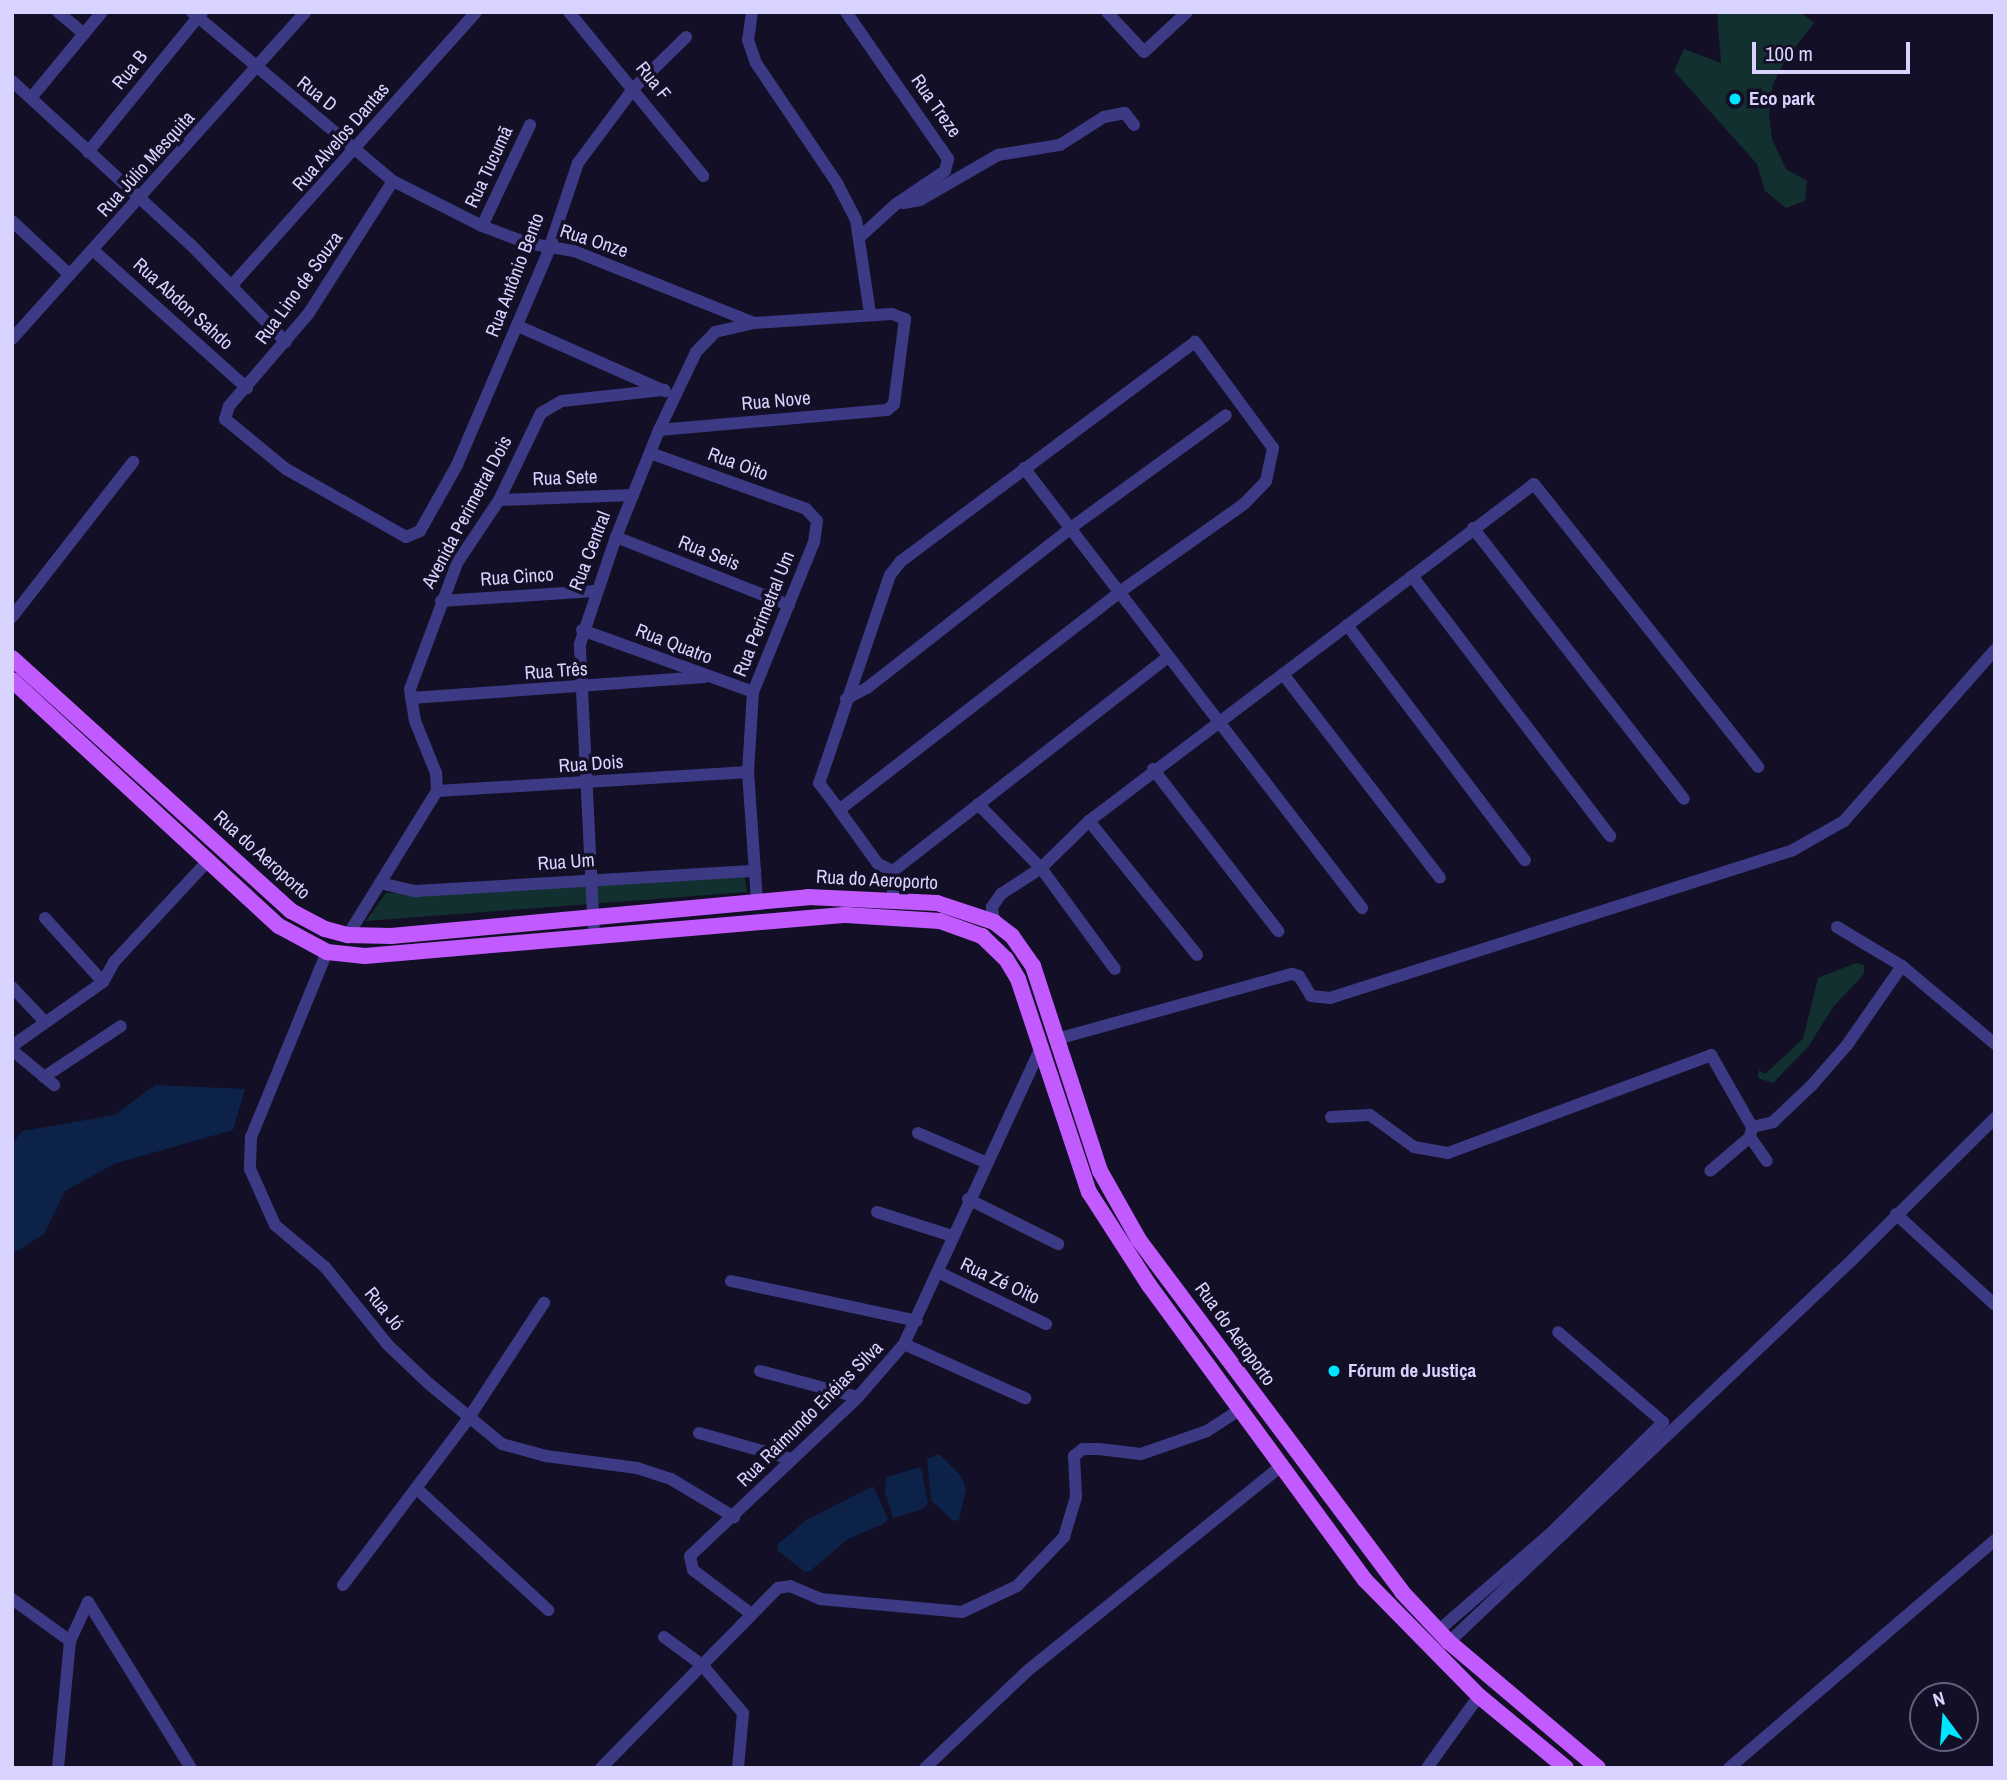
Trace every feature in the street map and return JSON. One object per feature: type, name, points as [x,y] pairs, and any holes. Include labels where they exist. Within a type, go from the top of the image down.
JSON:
[{"type":"main road","name":"Rua do Aeroporto","points":[[12,658],[291,911],[348,935],[391,936],[757,900],[893,900],[957,906],[994,922],[1012,936],[1033,966],[1083,1124],[1105,1181],[1139,1240],[1318,1484],[1390,1577],[1444,1636],[1598,1768]]},
{"type":"main road","name":"Rua do Aeroporto","points":[[12,680],[279,926],[327,952],[365,956],[780,917],[846,915],[940,920],[982,936],[1006,959],[1018,979],[1065,1129],[1102,1215],[1280,1467],[1365,1580],[1479,1696],[1566,1768]]},
{"type":"main road","points":[[1065,1129],[1083,1124]]},
{"type":"main road","points":[[1303,1498],[1318,1484]]},
{"type":"street","points":[[58,12],[84,34]]},
{"type":"street","points":[[31,98],[102,12]]},
{"type":"street","name":"Rua Júlio Mesquita","points":[[12,338],[141,200],[305,12]]},
{"type":"street","name":"Rua Alvelos Dantas","points":[[232,285],[476,12]]},
{"type":"street","name":"Rua F","points":[[569,12],[704,176]]},
{"type":"street","points":[[752,12],[748,40],[756,63],[837,183],[861,236],[870,314]]},
{"type":"street","points":[[1107,12],[1144,52],[1187,12]]},
{"type":"street","name":"Rua D","points":[[198,14],[256,70],[393,181],[423,197]]},
{"type":"street","name":"Rua B","points":[[88,152],[198,14]]},
{"type":"street","name":"Rua Treze","points":[[850,14],[948,159],[945,171],[896,204],[861,236]]},
{"type":"street","name":"Rua Antônio Bento","points":[[226,411],[228,424],[286,469],[401,535],[420,531],[434,509],[518,326],[550,247],[578,163],[634,88],[687,37]]},
{"type":"street","points":[[13,84],[232,285],[286,342]]},
{"type":"street","points":[[896,204],[920,200],[998,155],[1060,145],[1104,117],[1125,113],[1134,125]]},
{"type":"street","name":"Rua Tucumã","points":[[482,226],[530,125]]},
{"type":"street","name":"Rua Lino de Souza","points":[[226,411],[286,342],[337,272],[393,181]]},
{"type":"street","name":"Rua Onze","points":[[423,197],[482,226],[550,247],[587,255],[754,323]]},
{"type":"street","points":[[12,221],[70,275]]},
{"type":"street","name":"Rua Abdon Sahdo","points":[[93,250],[247,388]]},
{"type":"street","name":"Rua Central","points":[[594,935],[581,689],[582,630],[659,430],[670,392],[705,339],[715,332],[754,323],[870,314]]},
{"type":"street","name":"Rua Nove","points":[[659,430],[882,411],[894,404],[907,326],[900,316],[870,314]]},
{"type":"street","points":[[518,326],[670,392]]},
{"type":"street","points":[[839,810],[1121,591],[1244,504],[1266,481],[1273,464],[1273,448],[1200,346],[1190,342],[901,561],[890,575],[819,773],[819,783],[878,864],[893,870]]},
{"type":"street","name":"Avenida Perimetral Dois","points":[[411,698],[441,601],[457,564],[499,500],[547,406],[562,401],[670,392]]},
{"type":"street","points":[[846,699],[867,688],[1072,527],[1226,415]]},
{"type":"street","name":"Rua Oito","points":[[650,453],[813,513]]},
{"type":"street","points":[[12,617],[133,462]]},
{"type":"street","points":[[1024,468],[1072,527],[1168,657],[1362,908]]},
{"type":"street","points":[[994,922],[992,907],[1001,894],[1041,868],[1090,821],[1153,769],[1283,674],[1529,485],[1538,485],[1758,767]]},
{"type":"street","name":"Rua Sete","points":[[499,500],[633,495]]},
{"type":"street","name":"Rua Perimetral Um","points":[[757,900],[748,772],[753,692],[814,542],[817,522],[813,513]]},
{"type":"street","points":[[1473,528],[1684,799]]},
{"type":"street","name":"Rua Seis","points":[[616,537],[789,605]]},
{"type":"street","points":[[1412,576],[1610,836]]},
{"type":"street","name":"Rua Cinco","points":[[441,601],[595,592]]},
{"type":"street","points":[[1347,625],[1525,860]]},
{"type":"street","name":"Rua Quatro","points":[[582,630],[704,677],[753,692]]},
{"type":"street","points":[[1057,1039],[1292,974],[1299,976],[1311,996],[1330,998],[1793,850],[1844,821],[1970,673],[1995,650]]},
{"type":"street","points":[[893,870],[1168,657]]},
{"type":"street","points":[[1283,674],[1440,878]]},
{"type":"street","name":"Rua Três","points":[[411,698],[581,689],[704,677]]},
{"type":"street","points":[[348,935],[437,790],[436,773],[411,698]]},
{"type":"street","points":[[1153,769],[1278,931]]},
{"type":"street","name":"Rua Dois","points":[[437,790],[587,784],[748,772]]},
{"type":"street","points":[[978,804],[1041,868],[1115,970]]},
{"type":"street","points":[[1090,821],[1197,955]]},
{"type":"street","points":[[121,1026],[49,1081],[12,1048],[44,1021],[103,982],[114,962],[208,861]]},
{"type":"street","points":[[893,870],[893,900]]},
{"type":"street","name":"Rua Um","points":[[380,883],[416,891],[755,871]]},
{"type":"street","points":[[45,918],[103,982]]},
{"type":"street","points":[[1837,927],[1902,966],[1995,1044]]},
{"type":"street","name":"Rua Jó","points":[[327,952],[251,1137],[250,1169],[275,1225],[325,1267],[388,1345],[468,1419],[517,1451],[618,1463],[671,1479],[734,1517]]},
{"type":"street","points":[[1710,1171],[1751,1132],[1773,1122],[1812,1085],[1847,1045],[1902,966]]},
{"type":"street","points":[[12,988],[44,1021]]},
{"type":"street","name":"Rua Raimundo Enéias Silva","points":[[750,1612],[692,1570],[689,1561],[791,1459],[859,1397],[904,1344],[917,1321],[985,1162],[1040,1050]]},
{"type":"street","points":[[1331,1117],[1370,1115],[1414,1147],[1447,1153],[1711,1055],[1767,1160]]},
{"type":"street","points":[[1444,1636],[1896,1214],[1995,1118]]},
{"type":"street","points":[[918,1133],[985,1162]]},
{"type":"street","points":[[968,1199],[1058,1244]]},
{"type":"street","points":[[877,1212],[952,1236]]},
{"type":"street","points":[[1896,1214],[1995,1305]]},
{"type":"street","name":"Rua Zé Oito","points":[[938,1272],[1046,1324]]},
{"type":"street","points":[[731,1280],[917,1321]]},
{"type":"street","points":[[343,1586],[468,1419],[544,1303]]},
{"type":"street","points":[[1444,1636],[1663,1422],[1558,1332]]},
{"type":"street","points":[[904,1344],[1025,1398]]},
{"type":"street","points":[[760,1371],[859,1397]]},
{"type":"street","points":[[601,1768],[750,1612],[778,1588],[790,1586],[820,1599],[962,1612],[1017,1586],[1064,1537],[1076,1497],[1074,1456],[1083,1449],[1141,1454],[1207,1431],[1239,1410]]},
{"type":"street","points":[[699,1433],[791,1459]]},
{"type":"street","points":[[925,1768],[1026,1672],[1280,1467]]},
{"type":"street","points":[[416,1488],[548,1610]]},
{"type":"street","points":[[1729,1768],[1995,1540]]},
{"type":"street","points":[[12,1599],[70,1641]]},
{"type":"street","points":[[58,1768],[70,1641],[88,1602],[191,1768]]},
{"type":"street","points":[[664,1637],[702,1665],[743,1713],[738,1768]]},
{"type":"street","points":[[1427,1768],[1479,1696]]},
{"type":"green space","name":"Eco park","points":[[1717,12],[1800,12],[1814,23],[1786,59],[1773,84],[1769,114],[1772,139],[1786,169],[1807,181],[1805,201],[1786,208],[1765,191],[1757,164],[1674,71],[1684,49],[1721,63]]},
{"type":"green space","points":[[744,873],[747,892],[366,921],[386,893]]},
{"type":"green space","points":[[1856,963],[1864,965],[1864,974],[1833,1007],[1808,1047],[1773,1083],[1758,1078],[1759,1070],[1765,1074],[1803,1039],[1818,978]]},
{"type":"water","points":[[155,1085],[245,1089],[233,1130],[114,1164],[65,1191],[44,1234],[12,1254],[12,1144],[22,1131],[115,1115]]},
{"type":"water","points":[[939,1454],[961,1476],[966,1489],[959,1520],[953,1521],[931,1500],[927,1459]]},
{"type":"water","points":[[921,1467],[928,1503],[923,1509],[893,1518],[885,1492],[886,1477]]},
{"type":"water","points":[[873,1486],[888,1519],[883,1524],[848,1539],[810,1571],[805,1572],[778,1551],[777,1545],[806,1520]]},
{"type":"place","name":"Eco park","points":[[1735,99]]},
{"type":"place","name":"Fórum de Justiça","points":[[1334,1371]]}]
